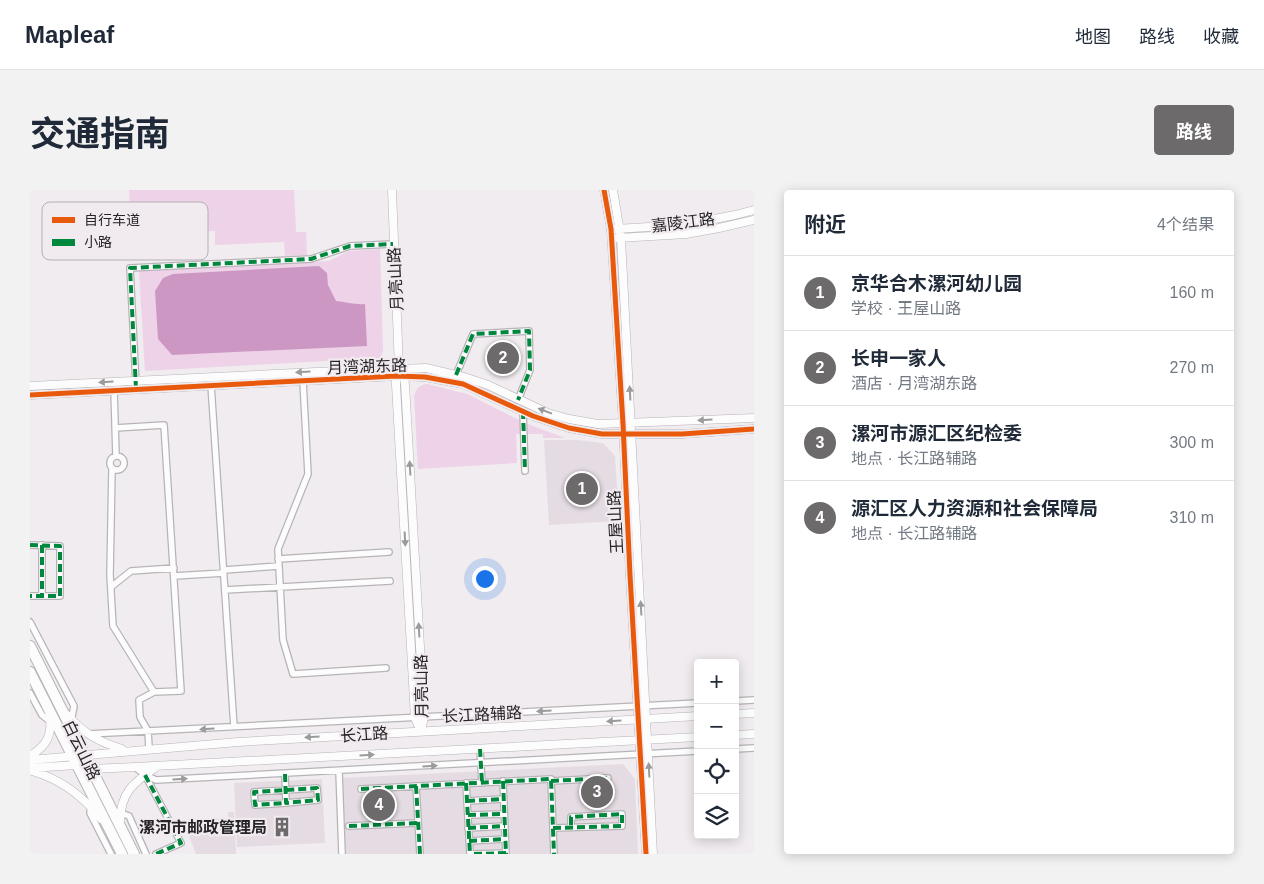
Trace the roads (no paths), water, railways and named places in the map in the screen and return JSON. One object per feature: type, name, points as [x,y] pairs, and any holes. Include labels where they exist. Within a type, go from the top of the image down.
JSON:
[{"type":"highway","name":"白云山路","points":[[30,646],[62,710],[60,722]]},
{"type":"highway","name":"白云山路","points":[[30,672],[78,755],[91,769],[116,811],[120,825],[134,854]]},
{"type":"highway","name":"白云山路","points":[[78,755],[76,765],[92,801],[122,854]]},
{"type":"street","name":"月亮山路","points":[[392,190],[399,368],[396,376],[416,718],[420,731]]},
{"type":"street","name":"王屋山路","points":[[604,190],[611,229],[628,424]]},
{"type":"street","name":"王屋山路","points":[[613,190],[621,238],[641,706],[653,854]]},
{"type":"street","name":"嘉陵江路","points":[[611,229],[683,225],[754,210]]},
{"type":"street","name":"嘉陵江路","points":[[611,238],[686,234],[754,220]]},
{"type":"street","points":[[136,389],[130,268],[310,259],[350,246],[394,244]]},
{"type":"street","points":[[456,374],[473,334],[529,332],[530,370],[518,400]]},
{"type":"street","points":[[399,368],[405,376]]},
{"type":"street","name":"月湾湖东路","points":[[30,386],[426,368],[456,374],[488,385],[548,413],[598,424],[754,418]]},
{"type":"street","name":"月亮山路","points":[[405,376],[424,718],[420,731]]},
{"type":"street","name":"月湾湖东路","points":[[30,395],[405,376],[425,377],[463,384],[523,411],[568,428],[602,434],[682,434],[754,429]]},
{"type":"street","points":[[303,381],[308,474],[278,549],[283,640],[293,674],[386,668]]},
{"type":"street","points":[[211,385],[234,727]]},
{"type":"street","points":[[114,390],[116,456]]},
{"type":"street","points":[[523,411],[525,472]]},
{"type":"street","points":[[115,428],[164,425],[181,691],[154,692],[139,700],[140,717],[148,731],[149,748]]},
{"type":"street","points":[[116,456],[110,460],[112,469],[111,587],[113,626],[154,692]]},
{"type":"street","points":[[112,469],[119,470],[124,466],[123,459],[116,456]]},
{"type":"street","points":[[30,545],[60,546],[60,596],[30,596]]},
{"type":"street","points":[[42,546],[42,596]]},
{"type":"street","points":[[278,558],[389,552]]},
{"type":"street","points":[[174,576],[278,566]]},
{"type":"street","points":[[111,587],[131,571],[174,568]]},
{"type":"street","points":[[225,590],[390,580]]},
{"type":"street","points":[[30,622],[74,706],[50,734],[40,750],[32,757]]},
{"type":"street","points":[[30,693],[42,715],[87,734],[102,743],[126,750]]},
{"type":"street","points":[[739,701],[754,700]]},
{"type":"street","name":"长江路辅路","points":[[87,734],[694,703]]},
{"type":"street","points":[[739,714],[754,713]]},
{"type":"street","name":"长江路","points":[[32,757],[420,731],[694,716]]},
{"type":"street","points":[[739,735],[754,734]]},
{"type":"street","name":"长江路","points":[[32,770],[76,765],[91,769],[694,737]]},
{"type":"street","points":[[739,749],[754,748]]},
{"type":"street","points":[[480,749],[482,783]]},
{"type":"street","points":[[135,767],[145,775],[156,780],[694,751]]},
{"type":"street","name":"王屋山路","points":[[644,754],[646,854]]},
{"type":"street","points":[[146,854],[129,816],[116,811],[128,789],[160,765]]},
{"type":"street","points":[[32,770],[51,777],[92,801],[90,813],[111,854]]},
{"type":"street","points":[[339,771],[342,854]]},
{"type":"street","points":[[285,774],[286,803]]},
{"type":"street","points":[[145,775],[181,843],[156,854]]},
{"type":"street","points":[[361,789],[551,779],[551,781],[608,778]]},
{"type":"street","points":[[551,781],[554,854]]},
{"type":"street","points":[[474,854],[506,853],[502,782]]},
{"type":"street","points":[[466,784],[470,854]]},
{"type":"street","points":[[416,786],[420,854]]},
{"type":"street","points":[[318,788],[318,800],[286,803],[255,805],[254,792],[318,788]]},
{"type":"street","points":[[467,802],[503,800]]},
{"type":"street","points":[[468,815],[504,814]]},
{"type":"street","points":[[553,828],[622,826],[622,814],[571,817],[572,827]]},
{"type":"street","points":[[348,826],[418,823]]},
{"type":"street","points":[[468,828],[504,826]]},
{"type":"street","points":[[469,841],[505,839]]},
{"type":"place","name":"长申一家人","points":[[503,358]]},
{"type":"place","name":"京华合木漯河幼儿园","points":[[582,489]]},
{"type":"place","name":"漯河市源汇区纪检委","points":[[597,792]]},
{"type":"place","name":"源汇区人力资源和社会保障局","points":[[379,805]]},
{"type":"place","name":"漯河市邮政管理局","points":[[282,827]]}]
